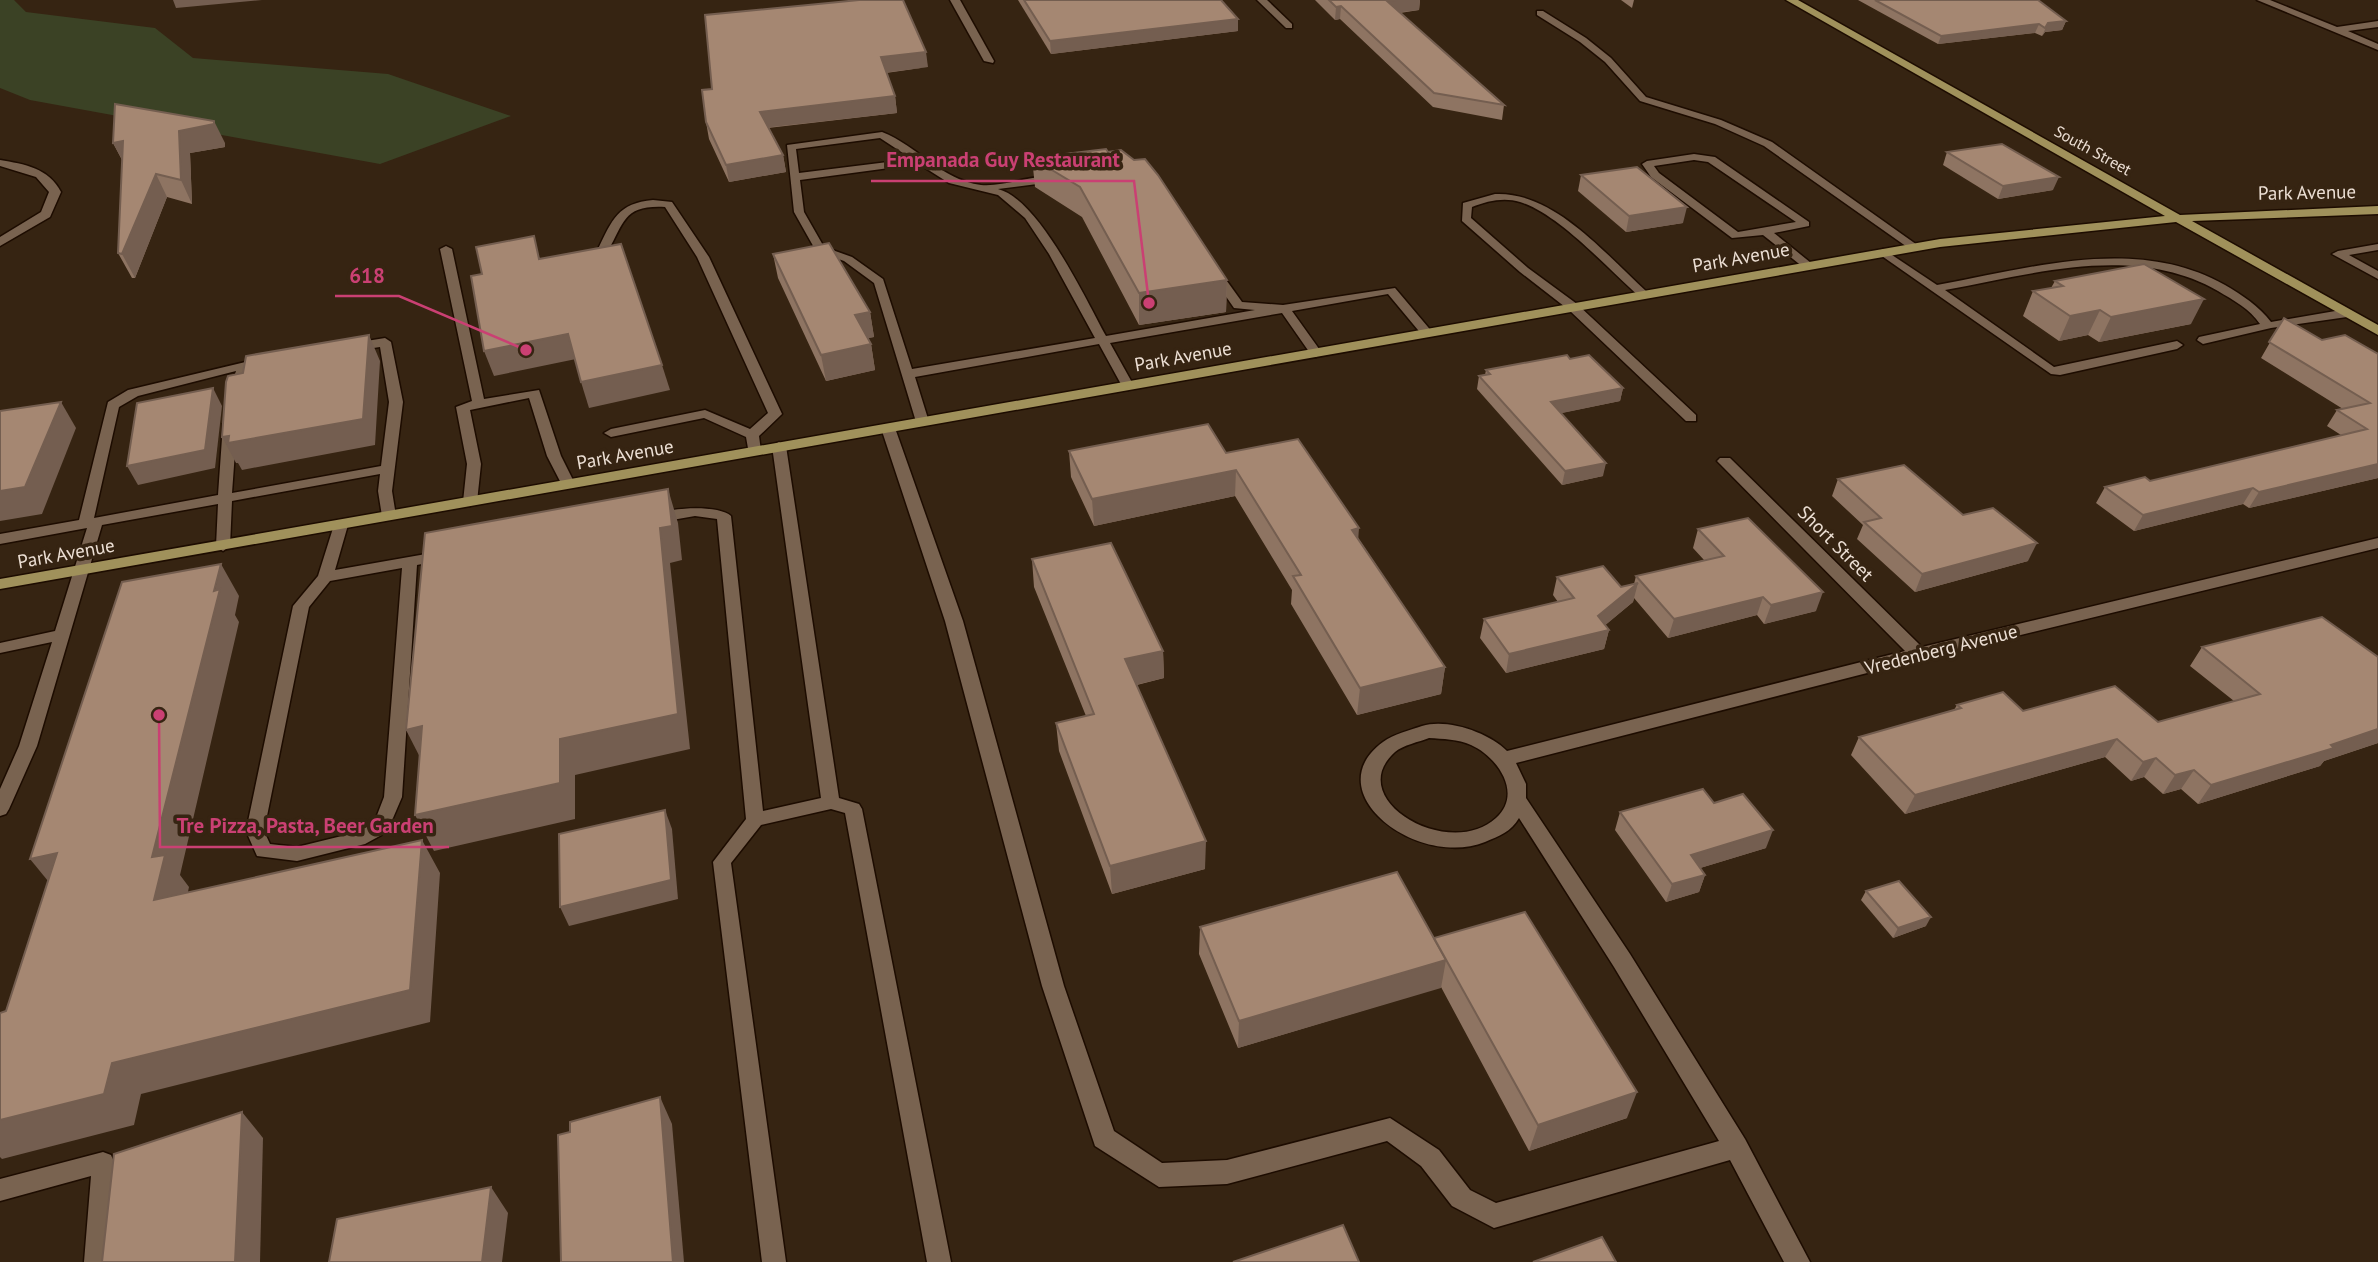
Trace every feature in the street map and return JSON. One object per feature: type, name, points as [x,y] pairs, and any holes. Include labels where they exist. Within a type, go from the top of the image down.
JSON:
[{"type":"main road","name":"South Street","points":[[1791,0],[2378,331]]},
{"type":"main road","name":"Park Avenue","points":[[0,584],[1914,247],[2043,230],[2177,218],[2378,210]]},
{"type":"street","points":[[955,0],[989,61]]},
{"type":"street","points":[[1262,0],[1289,26]]},
{"type":"street","points":[[2262,0],[2378,47]]},
{"type":"street","points":[[2337,30],[2378,24]]},
{"type":"street","points":[[0,163],[33,172],[49,181],[55,192],[46,214],[0,242]]},
{"type":"street","points":[[888,428],[954,621],[1053,986],[1104,1139],[1159,1175],[1227,1172],[1390,1129],[1430,1158],[1461,1198],[1494,1216],[1736,1147]]},
{"type":"street","name":"Short Street","points":[[1725,461],[1918,654]]},
{"type":"street","name":"Vredenberg Avenue","points":[[1504,759],[1918,654],[2378,543]]},
{"type":"street","points":[[1428,731],[1457,733],[1474,740],[1504,759],[1517,779],[1518,801],[1508,821],[1488,835],[1461,842],[1430,839],[1402,828],[1381,810],[1370,789],[1371,768],[1382,749],[1402,737],[1428,731]]},
{"type":"street","points":[[1518,801],[1590,909],[1736,1147],[1769,1203],[1797,1262]]},
{"type":"lane","points":[[1540,13],[1583,40],[1608,60],[1643,99],[1718,122],[1768,144],[1914,247]]},
{"type":"lane","points":[[922,422],[879,281],[848,259],[820,249],[799,212],[791,147],[881,135],[953,181],[1002,193],[1029,216],[1105,341],[1128,386]]},
{"type":"lane","points":[[1765,231],[1805,224],[1711,159],[1693,157],[1647,164],[1655,175],[1737,236],[1765,231],[1807,265]]},
{"type":"lane","points":[[796,177],[924,160]]},
{"type":"lane","points":[[979,188],[1060,178]]},
{"type":"lane","points":[[1643,294],[1563,224],[1528,201],[1511,197],[1484,198],[1467,205],[1466,219],[1524,270],[1573,307],[1691,418]]},
{"type":"lane","points":[[604,249],[620,214],[645,202],[668,204],[703,257],[775,414],[752,435]]},
{"type":"lane","points":[[2378,247],[2338,254],[2378,276]]},
{"type":"lane","points":[[446,249],[479,404]]},
{"type":"lane","points":[[1883,252],[2051,370],[2060,371],[2176,345]]},
{"type":"lane","points":[[1206,259],[1238,305],[1285,309]]},
{"type":"lane","points":[[1934,289],[2071,266],[2112,261],[2147,261],[2183,268],[2227,290],[2263,317],[2267,326]]},
{"type":"lane","points":[[908,374],[1391,290],[1427,332]]},
{"type":"lane","points":[[1285,309],[1315,353]]},
{"type":"lane","points":[[2203,340],[2347,313]]},
{"type":"lane","points":[[334,350],[385,342],[396,402],[385,491],[389,516]]},
{"type":"lane","points":[[0,809],[27,746],[82,570],[113,405],[133,393],[244,365],[282,359]]},
{"type":"lane","points":[[223,545],[226,497],[223,469],[236,380],[244,365]]},
{"type":"lane","points":[[470,502],[474,464],[463,407],[534,393],[554,456],[568,484]]},
{"type":"lane","points":[[611,433],[705,414],[752,435]]},
{"type":"lane","points":[[752,435],[754,450]]},
{"type":"lane","points":[[779,446],[831,802]]},
{"type":"lane","points":[[0,539],[387,469]]},
{"type":"lane","points":[[641,521],[695,512],[724,516],[755,820]]},
{"type":"lane","points":[[341,524],[325,577],[301,606],[255,831],[264,850],[297,854],[359,839],[381,827],[393,797],[410,562]]},
{"type":"lane","points":[[325,577],[464,552]]},
{"type":"lane","points":[[0,648],[61,635]]},
{"type":"lane","points":[[774,1262],[722,862],[755,820],[831,802],[853,809],[939,1262]]},
{"type":"lane","points":[[0,1190],[103,1162],[96,1262]]},
{"type":"green space","points":[[0,0],[14,0],[26,12],[155,28],[193,58],[388,74],[511,116],[380,164],[30,100],[0,88]]},
{"type":"building","points":[[859,0],[903,0],[926,52],[881,57],[895,96],[760,112],[783,155],[726,165],[706,122],[702,90],[712,89],[705,15]]},
{"type":"building","points":[[1024,0],[1221,0],[1238,19],[1050,41]]},
{"type":"building","points":[[1329,0],[1397,0],[1387,1],[1504,105],[1434,93],[1341,6],[1336,7]]},
{"type":"building","points":[[1875,0],[2038,0],[2066,21],[2048,23],[2045,28],[2039,24],[1941,36]]},
{"type":"building","points":[[115,104],[214,121],[214,124],[179,131],[181,180],[156,174],[122,254],[118,253],[123,141],[113,143]]},
{"type":"building","points":[[2002,144],[2059,177],[2003,186],[1947,152]]},
{"type":"building","points":[[1106,149],[1108,152],[1121,150],[1134,160],[1145,159],[1227,280],[1139,293],[1080,187],[1032,158]]},
{"type":"building","points":[[1637,167],[1687,207],[1629,216],[1581,175]]},
{"type":"building","points":[[534,236],[539,259],[621,244],[662,365],[581,382],[568,334],[484,351],[471,276],[482,274],[476,247]]},
{"type":"building","points":[[829,243],[870,312],[855,315],[871,344],[821,355],[773,254]]},
{"type":"building","points":[[2144,264],[2204,299],[2111,317],[2100,310],[2070,316],[2033,291],[2063,286],[2055,281]]},
{"type":"building","points":[[2284,318],[2322,340],[2345,335],[2378,354],[2378,464],[2259,492],[2253,488],[2143,515],[2105,487],[2145,477],[2150,481],[2367,429],[2337,410],[2370,403],[2269,342]]},
{"type":"building","points":[[369,335],[363,419],[228,443],[229,436],[222,437],[226,382],[228,376],[243,373],[246,356]]},
{"type":"building","points":[[1567,355],[1570,359],[1589,355],[1623,388],[1551,402],[1606,463],[1565,471],[1479,376],[1490,374],[1486,370]]},
{"type":"building","points":[[213,388],[205,450],[127,466],[137,403]]},
{"type":"building","points":[[61,402],[25,487],[0,491],[0,411]]},
{"type":"building","points":[[1208,424],[1226,453],[1298,439],[1359,528],[1352,530],[1445,667],[1360,688],[1293,576],[1301,575],[1236,470],[1092,499],[1069,451]]},
{"type":"building","points":[[1904,465],[1963,515],[1993,508],[2037,543],[1922,574],[1864,522],[1881,518],[1838,479]]},
{"type":"building","points":[[668,489],[672,526],[660,528],[678,714],[560,739],[560,783],[415,815],[422,726],[406,730],[425,533]]},
{"type":"building","points":[[1748,518],[1823,592],[1771,605],[1763,597],[1674,619],[1636,576],[1724,556],[1698,529]]},
{"type":"building","points":[[1111,543],[1163,651],[1125,659],[1206,841],[1110,866],[1056,723],[1094,714],[1032,559]]},
{"type":"building","points":[[221,564],[214,591],[220,589],[152,857],[165,855],[154,900],[422,840],[410,990],[112,1063],[104,1094],[0,1120],[0,1013],[6,1011],[57,853],[30,859],[122,582]]},
{"type":"building","points":[[1603,566],[1621,587],[1638,583],[1598,616],[1609,630],[1509,654],[1484,619],[1574,598],[1557,577]]},
{"type":"building","points":[[2322,617],[2378,657],[2378,729],[2331,745],[2334,748],[2211,785],[2194,770],[2175,775],[2156,758],[2143,762],[2117,739],[1915,795],[1859,737],[1961,708],[1957,705],[2003,692],[2023,711],[2115,686],[2158,722],[2260,694],[2202,647]]},
{"type":"building","points":[[1703,789],[1714,803],[1743,794],[1773,830],[1691,855],[1705,875],[1672,884],[1620,812]]},
{"type":"building","points":[[665,810],[671,880],[560,907],[559,834]]},
{"type":"building","points":[[1397,872],[1446,960],[1239,1021],[1200,927]]},
{"type":"building","points":[[1899,881],[1931,917],[1898,928],[1866,891]]},
{"type":"building","points":[[1525,912],[1637,1092],[1538,1125],[1434,938]]},
{"type":"building","points":[[660,1097],[673,1262],[561,1262],[558,1135],[570,1132],[570,1122]]},
{"type":"building","points":[[242,1112],[235,1262],[102,1262],[114,1154]]},
{"type":"building","points":[[491,1187],[482,1262],[329,1262],[337,1219]]},
{"type":"building","points":[[1343,1225],[1359,1262],[1233,1262]]},
{"type":"building","points":[[1602,1237],[1616,1262],[1533,1262]]},
{"type":"place","name":"Empanada Guy Restaurant","points":[[1149,303]]},
{"type":"place","name":"618","points":[[526,350]]},
{"type":"place","name":"Tre Pizza, Pasta, Beer Garden","points":[[159,715]]}]
